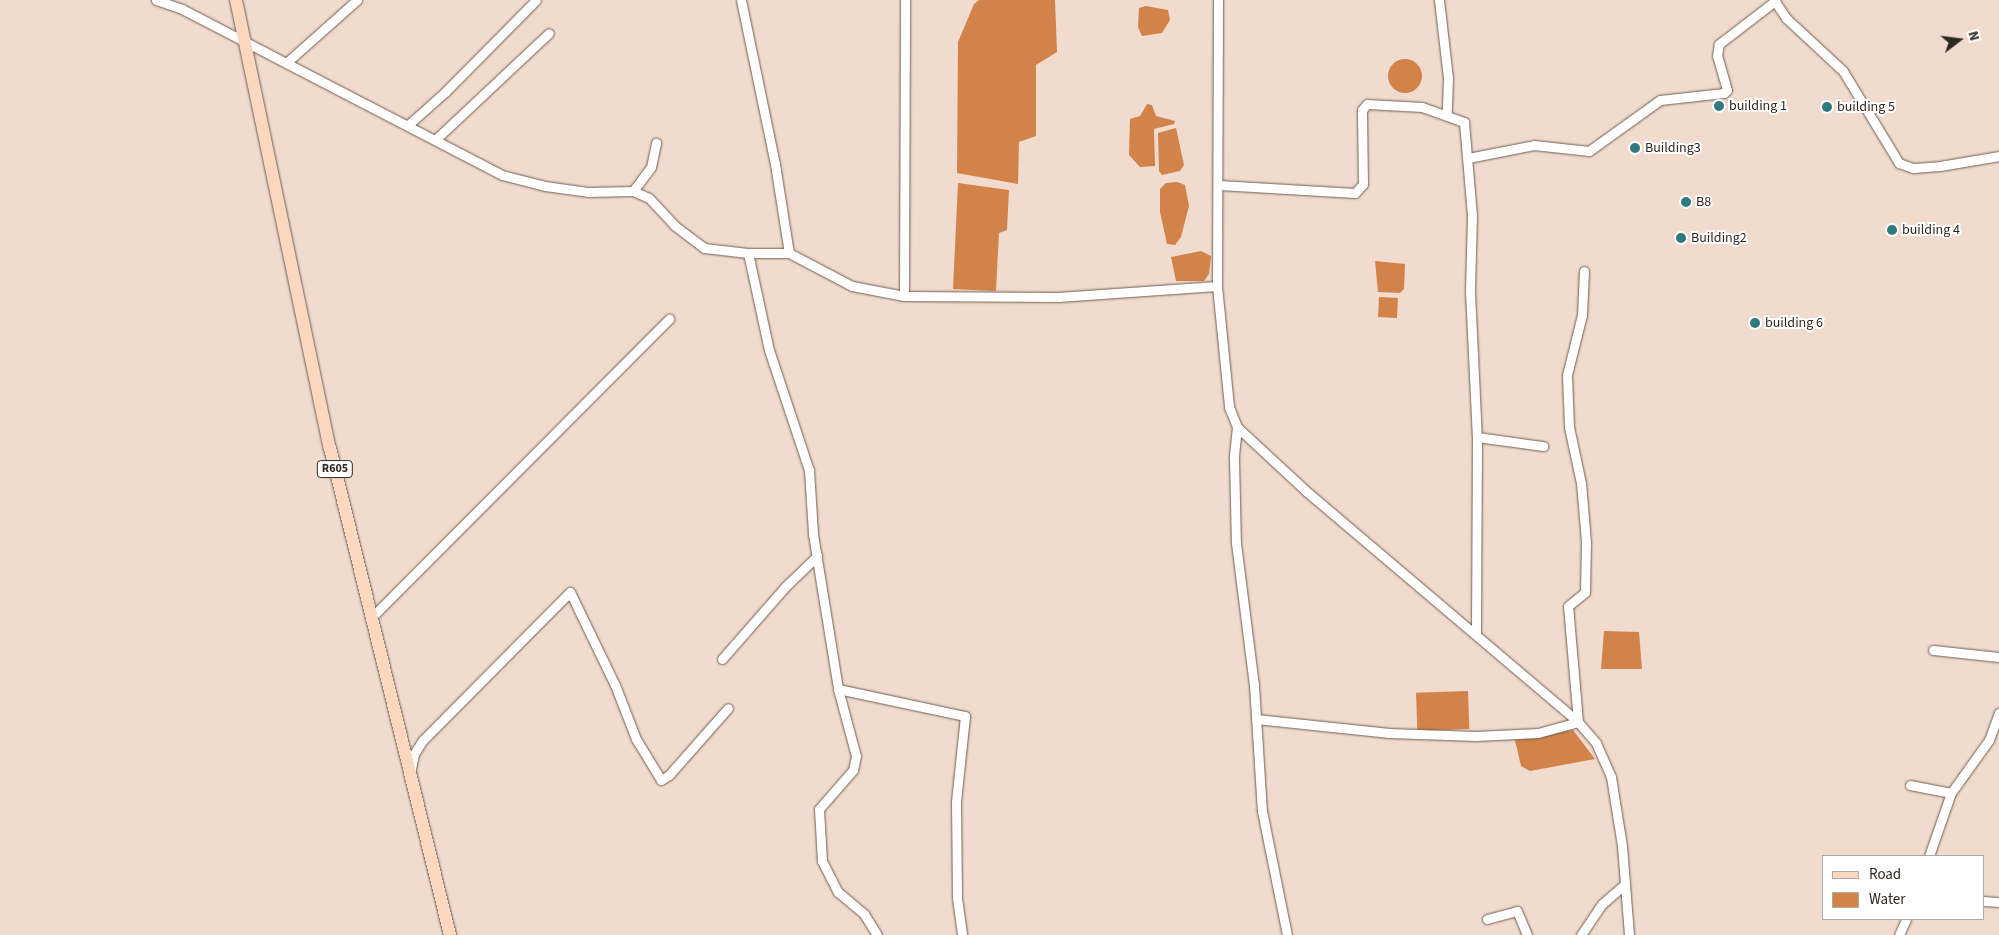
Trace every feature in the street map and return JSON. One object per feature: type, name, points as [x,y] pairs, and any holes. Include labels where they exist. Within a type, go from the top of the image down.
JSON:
[{"type":"main road","name":"R605","points":[[237,0],[330,448],[370,619],[450,935]]},
{"type":"street","points":[[156,0],[182,9],[502,175],[588,192],[633,192],[649,198],[675,226],[704,248],[748,253],[789,253],[852,286],[904,296],[1058,297],[1218,286]]},
{"type":"street","points":[[286,62],[357,0]]},
{"type":"street","points":[[408,125],[445,92],[536,0]]},
{"type":"street","points":[[741,0],[775,164],[789,253]]},
{"type":"street","points":[[904,296],[905,0]]},
{"type":"street","points":[[1218,0],[1220,185],[1218,286],[1229,407],[1237,427],[1306,492],[1443,610],[1476,632],[1578,722],[1596,743],[1611,777],[1625,884],[1629,935]]},
{"type":"street","points":[[1439,0],[1448,78],[1447,114]]},
{"type":"street","points":[[1468,158],[1534,145],[1589,151],[1660,100],[1724,93],[1727,90],[1717,56],[1718,44],[1774,1],[1786,18],[1843,71],[1899,163],[1913,168],[1940,166],[1999,156]]},
{"type":"street","points":[[435,140],[549,33]]},
{"type":"street","points":[[1220,185],[1355,193],[1363,184],[1362,110],[1367,104],[1422,107],[1460,118],[1466,127],[1472,215],[1470,291],[1477,437],[1476,632]]},
{"type":"street","points":[[633,192],[651,167],[656,143]]},
{"type":"street","points":[[748,253],[769,350],[809,470],[817,556],[838,688],[856,764],[819,809],[822,861],[838,892],[864,914],[877,935]]},
{"type":"street","points":[[1578,722],[1568,606],[1586,592],[1586,542],[1581,483],[1569,427],[1567,375],[1582,315],[1584,271]]},
{"type":"street","points":[[370,619],[669,319]]},
{"type":"street","points":[[1237,427],[1234,458],[1236,543],[1256,719],[1262,811],[1287,935]]},
{"type":"street","points":[[1477,437],[1543,446]]},
{"type":"street","points":[[722,659],[785,587],[817,556]]},
{"type":"street","points":[[409,776],[414,754],[422,741],[570,592],[615,685],[636,740],[661,780],[669,775],[728,708]]},
{"type":"street","points":[[1934,650],[1999,657]]},
{"type":"street","points":[[838,688],[965,716],[956,802],[957,898],[962,935]]},
{"type":"street","points":[[1929,855],[1951,793],[1989,740],[1999,713]]},
{"type":"street","points":[[1256,719],[1389,732],[1476,736],[1538,733],[1578,722]]},
{"type":"street","points":[[1989,740],[1999,742]]},
{"type":"street","points":[[1910,785],[1951,793]]},
{"type":"street","points":[[1581,935],[1602,904],[1625,884]]},
{"type":"street","points":[[1984,901],[1999,902]]},
{"type":"street","points":[[1487,919],[1517,911],[1527,935]]},
{"type":"street","points":[[1899,935],[1906,920]]},
{"type":"water","points":[[979,0],[1055,0],[1057,52],[1036,65],[1036,136],[1019,142],[1018,184],[957,173],[958,42],[974,4]]},
{"type":"water","points":[[1146,6],[1168,10],[1170,20],[1162,33],[1142,36],[1138,27],[1139,8]]},
{"type":"water","points":[[1405,59],[1417,64],[1422,76],[1417,88],[1405,93],[1393,88],[1388,76],[1393,64]]},
{"type":"water","points":[[1147,104],[1152,105],[1156,116],[1175,121],[1174,124],[1154,129],[1155,166],[1140,167],[1129,155],[1130,119],[1140,116]]},
{"type":"water","points":[[1176,128],[1184,165],[1180,171],[1162,175],[1159,171],[1158,133]]},
{"type":"water","points":[[1177,182],[1185,185],[1189,206],[1181,237],[1175,245],[1167,244],[1160,212],[1160,189],[1166,183]]},
{"type":"water","points":[[958,183],[1009,190],[1007,230],[999,233],[996,291],[953,289]]},
{"type":"water","points":[[1201,251],[1211,256],[1209,274],[1204,281],[1176,281],[1171,257]]},
{"type":"water","points":[[1375,261],[1405,264],[1404,289],[1400,293],[1378,292]]},
{"type":"water","points":[[1379,297],[1398,298],[1397,318],[1378,317]]},
{"type":"water","points":[[1604,631],[1639,632],[1642,669],[1601,669]]},
{"type":"water","points":[[1468,691],[1469,729],[1417,731],[1416,693]]},
{"type":"water","points":[[1573,730],[1595,759],[1530,771],[1521,766],[1515,740]]},
{"type":"place","name":"building 1","points":[[1719,106]]},
{"type":"place","name":"building 5","points":[[1827,107]]},
{"type":"place","name":"Building3","points":[[1635,148]]},
{"type":"place","name":"B8","points":[[1686,202]]},
{"type":"place","name":"building 4","points":[[1892,230]]},
{"type":"place","name":"Building2","points":[[1681,238]]},
{"type":"place","name":"building 6","points":[[1755,323]]}]
